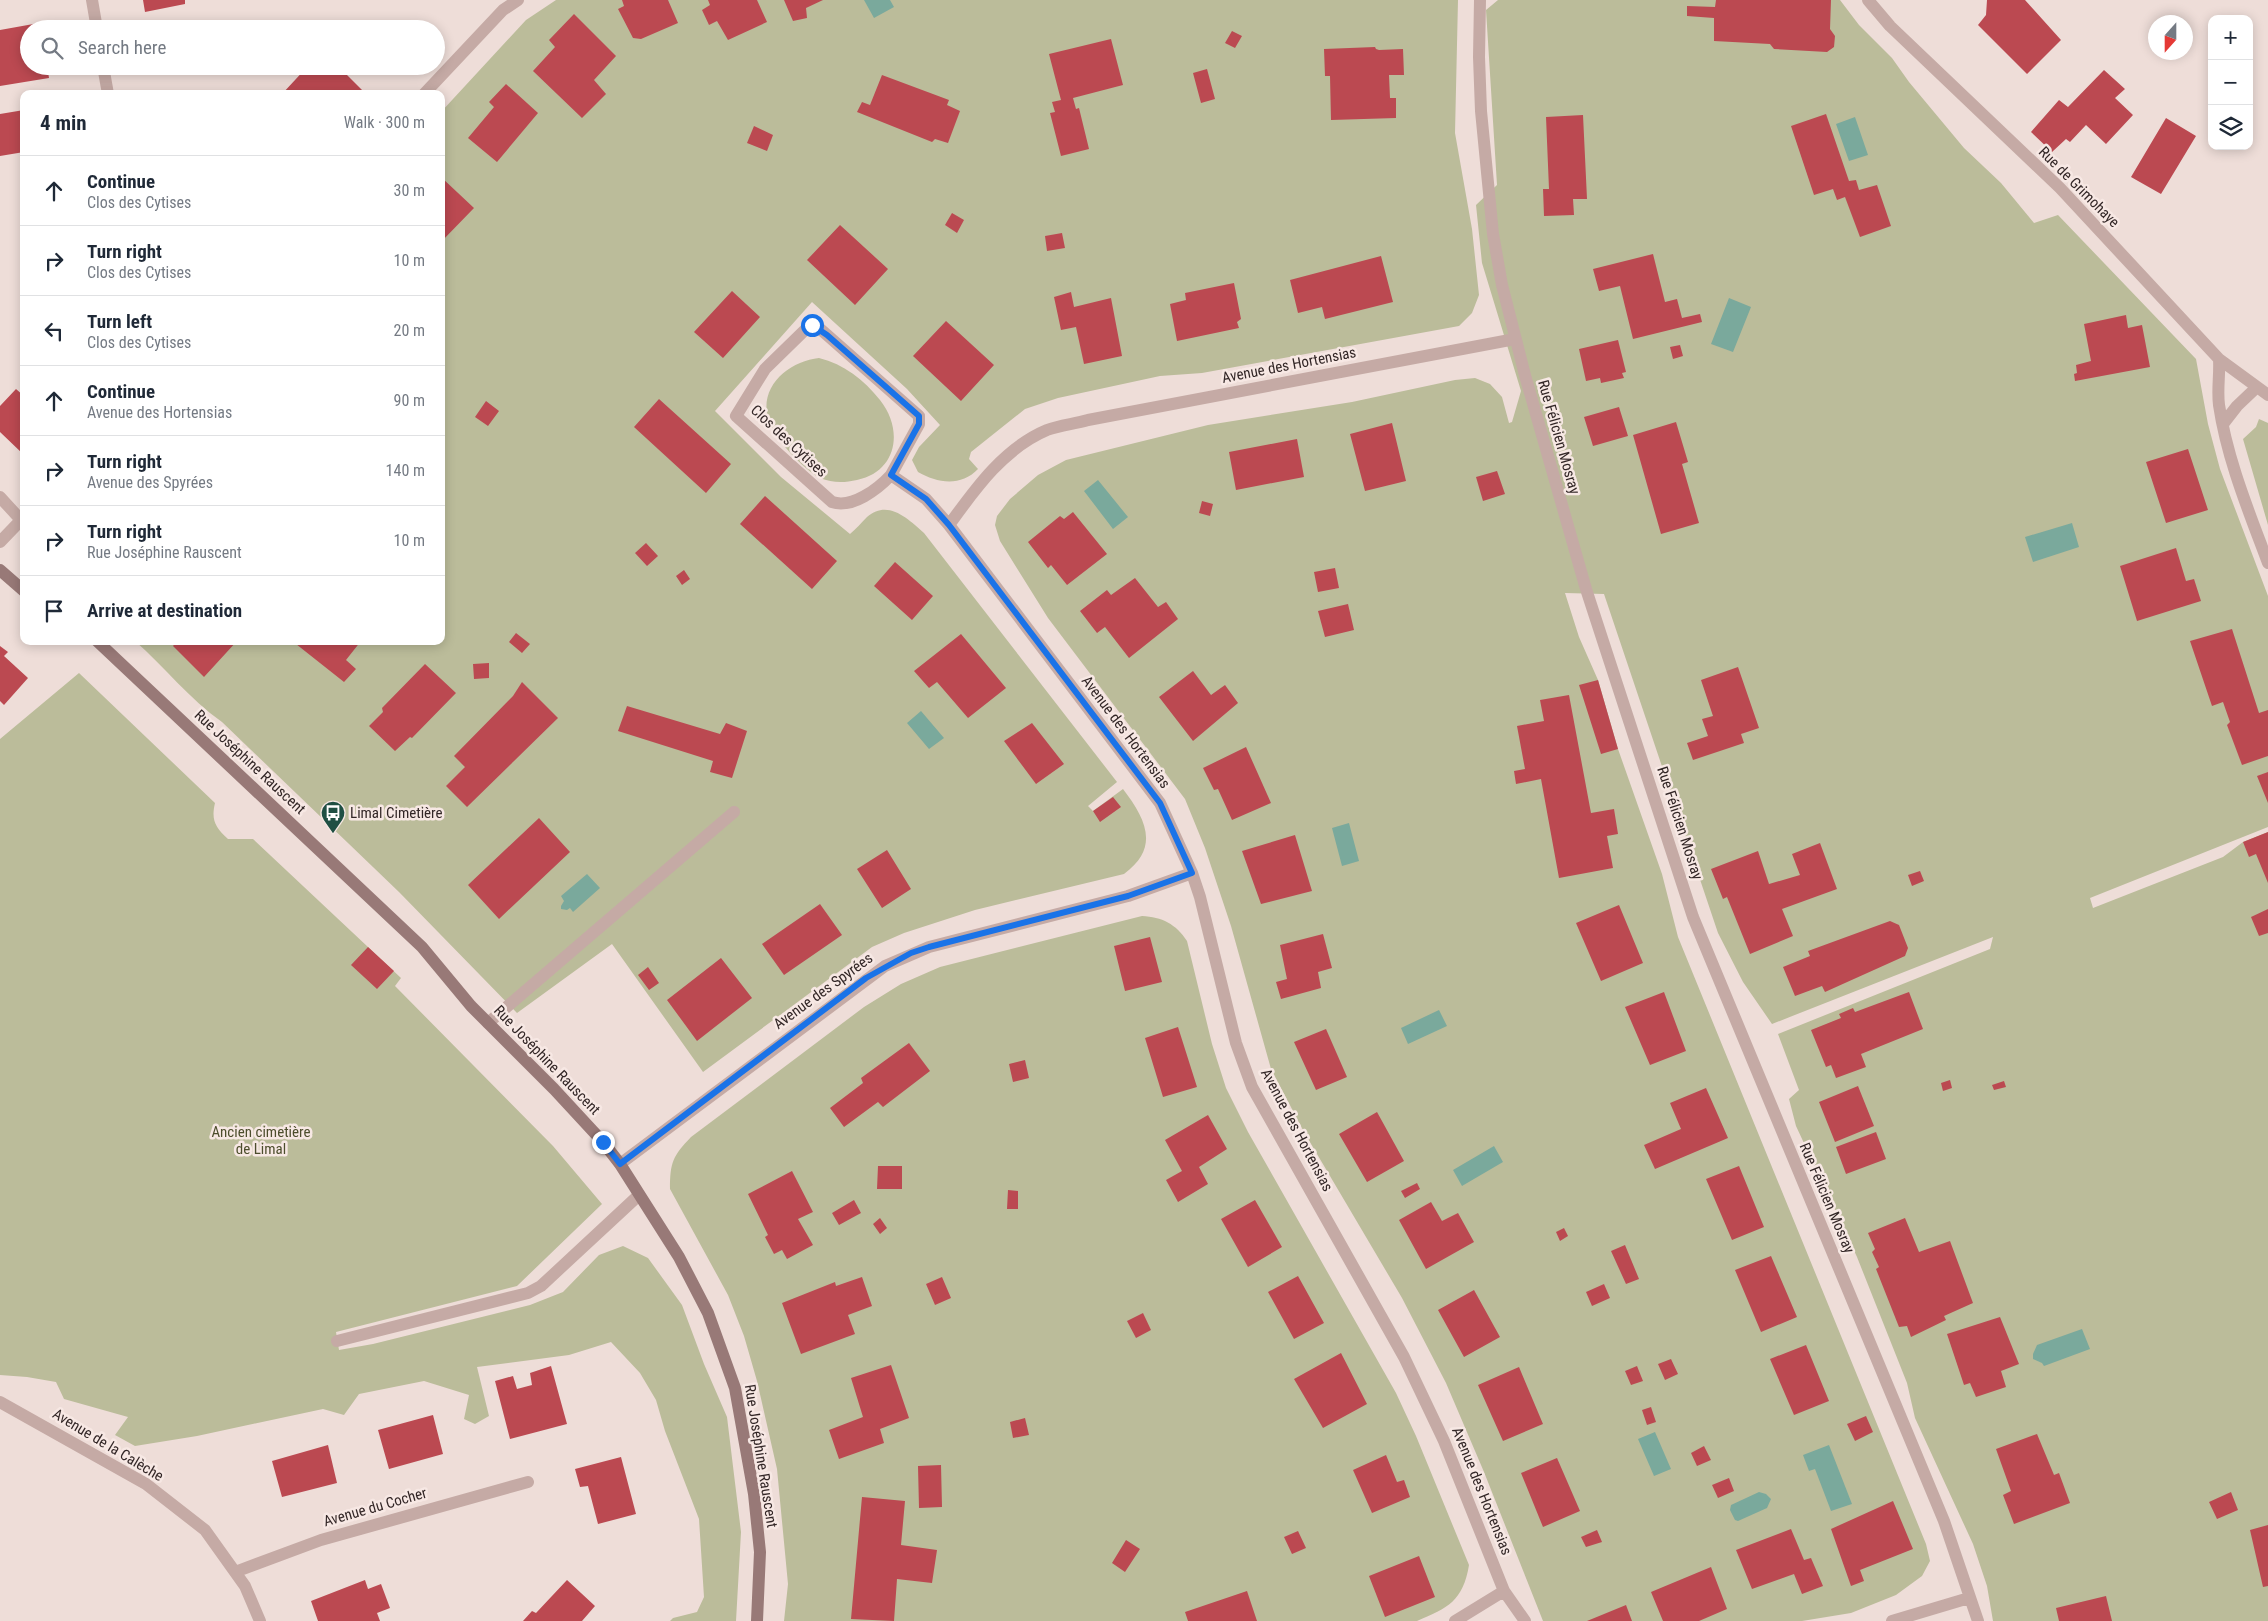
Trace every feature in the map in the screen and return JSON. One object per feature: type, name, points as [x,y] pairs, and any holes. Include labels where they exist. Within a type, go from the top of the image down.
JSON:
[{"type":"street","points":[[92,0],[95,20]]},
{"type":"street","points":[[445,72],[503,10],[518,0]]},
{"type":"street","name":"Rue Félicien Mosray","points":[[1480,0],[1479,57],[1481,111],[1491,210],[1502,285],[1515,339],[1586,588],[1693,917],[1946,1527],[1968,1598],[1978,1621]]},
{"type":"street","name":"Rue de Grimohaye","points":[[1868,0],[1890,26],[2060,188],[2219,359],[2268,395]]},
{"type":"street","points":[[105,75],[107,90]]},
{"type":"street","points":[[428,90],[442,75]]},
{"type":"street","name":"Clos des Cytises","points":[[812,325],[818,327],[919,416],[919,424],[891,475],[869,495],[838,504],[832,502],[736,416],[765,369],[808,327],[812,325]]},
{"type":"street","name":"Avenue des Hortensias","points":[[1515,339],[1098,418],[1047,430],[1030,439],[997,465],[977,486],[949,525],[1160,803],[1192,873],[1200,897],[1236,1043],[1252,1087],[1404,1357],[1444,1441],[1504,1591],[1525,1621]]},
{"type":"street","points":[[2219,359],[2221,376],[2218,388],[2223,424],[2236,474],[2268,563]]},
{"type":"street","points":[[2223,424],[2237,406],[2257,387]]},
{"type":"street","points":[[891,475],[926,499],[949,525]]},
{"type":"street","points":[[0,497],[20,516]]},
{"type":"street","points":[[0,542],[20,520]]},
{"type":"street","points":[[0,570],[20,588]]},
{"type":"street","name":"Rue Joséphine Rauscent","points":[[102,645],[422,947],[471,1006],[554,1088],[603,1142],[620,1164],[679,1258],[708,1313],[735,1388],[754,1494],[760,1552],[757,1621]]},
{"type":"street","points":[[488,1023],[734,812]]},
{"type":"street","name":"Avenue des Spyrées","points":[[620,1164],[866,978],[894,962],[929,947],[1128,896],[1192,873]]},
{"type":"street","points":[[337,1341],[528,1293],[541,1286],[639,1195]]},
{"type":"street","name":"Avenue de la Calèche","points":[[0,1402],[146,1484],[205,1530],[245,1586],[260,1621]]},
{"type":"street","name":"Avenue du Cocher","points":[[235,1572],[321,1540],[528,1482]]},
{"type":"street","points":[[1455,1621],[1504,1591]]},
{"type":"street","points":[[1892,1621],[1968,1598]]},
{"type":"green space","points":[[556,0],[1458,0],[1455,133],[1472,229],[1479,295],[1472,313],[1459,326],[1202,373],[1160,376],[1058,398],[1025,409],[971,452],[969,459],[978,469],[971,475],[957,481],[941,481],[918,472],[912,460],[919,447],[940,425],[907,389],[812,302],[715,411],[781,477],[850,534],[867,517],[883,510],[897,513],[924,533],[1117,782],[1088,806],[1093,811],[1123,789],[1143,822],[1146,832],[1146,843],[1143,853],[1124,874],[975,910],[904,933],[872,947],[703,1072],[612,944],[517,1013],[399,892],[139,645],[445,645],[445,108],[526,20]]},
{"type":"green space","points":[[1498,0],[1840,0],[1859,25],[1892,58],[1909,82],[1964,148],[2001,183],[2034,223],[2058,215],[2196,359],[2208,424],[2220,469],[2268,596],[2268,827],[2090,898],[2093,908],[2223,857],[2243,842],[2268,832],[2268,1621],[1993,1621],[1987,1586],[1973,1544],[1915,1418],[1907,1383],[1857,1257],[1796,1126],[1789,1099],[1799,1090],[1778,1034],[1990,949],[1993,937],[1772,1024],[1743,982],[1718,933],[1604,594],[1565,593],[1579,637],[1598,680],[1618,749],[1662,874],[1678,937],[1926,1544],[1930,1561],[1922,1576],[1896,1595],[1851,1613],[1802,1621],[1543,1621],[1484,1472],[1446,1383],[1402,1298],[1304,1132],[1271,1069],[1231,926],[1205,848],[1185,799],[1048,618],[1000,541],[995,525],[997,516],[1010,499],[1038,475],[1066,460],[1208,425],[1352,402],[1455,380],[1475,378],[1490,384],[1502,397],[1509,423],[1512,422],[1521,391],[1482,263],[1476,205],[1497,185],[1486,10]]},
{"type":"green space","points":[[819,358],[837,364],[867,386],[888,412],[892,424],[893,448],[888,459],[881,468],[857,480],[834,482],[813,474],[782,443],[768,419],[766,407],[768,396],[779,377],[798,364]]},
{"type":"green space","points":[[2259,419],[2268,423],[2268,525],[2243,439],[2256,427]]},
{"type":"green space","name":"Ancien cimetière de Limal","points":[[79,673],[215,803],[215,823],[228,839],[253,839],[401,978],[395,986],[553,1146],[602,1204],[517,1286],[336,1332],[339,1350],[373,1344],[530,1305],[563,1292],[599,1255],[623,1246],[648,1258],[682,1305],[704,1364],[727,1417],[741,1532],[736,1621],[670,1621],[673,1618],[697,1612],[704,1597],[699,1519],[665,1431],[656,1400],[640,1373],[611,1342],[569,1355],[477,1367],[489,1416],[475,1424],[464,1419],[469,1395],[424,1381],[359,1394],[344,1415],[323,1409],[197,1436],[135,1446],[115,1435],[128,1417],[64,1399],[56,1382],[0,1375],[0,739]]},
{"type":"green space","points":[[1142,916],[1156,918],[1168,923],[1178,930],[1187,941],[1212,1044],[1226,1088],[1248,1132],[1396,1393],[1416,1436],[1469,1565],[1463,1587],[1452,1602],[1437,1612],[1417,1621],[784,1621],[788,1584],[777,1469],[757,1381],[744,1336],[728,1295],[670,1189],[672,1166],[676,1155],[691,1137],[864,1007],[901,984],[940,967]]},
{"type":"water","points":[[864,0],[890,0],[894,7],[874,18]]},
{"type":"water","points":[[1855,117],[1868,155],[1849,161],[1836,124]]},
{"type":"water","points":[[1729,298],[1751,307],[1733,352],[1711,344]]},
{"type":"water","points":[[1098,480],[1128,517],[1113,529],[1084,491]]},
{"type":"water","points":[[2072,523],[2079,547],[2033,562],[2025,537]]},
{"type":"water","points":[[921,711],[944,738],[929,749],[907,723]]},
{"type":"water","points":[[1349,823],[1359,861],[1342,866],[1332,828]]},
{"type":"water","points":[[587,874],[600,888],[573,912],[570,908],[567,910],[561,909],[564,901],[561,896]]},
{"type":"water","points":[[1439,1010],[1447,1026],[1408,1044],[1401,1028]]},
{"type":"water","points":[[1494,1146],[1503,1162],[1462,1186],[1453,1170]]},
{"type":"water","points":[[2082,1329],[2090,1349],[2044,1366],[2033,1359],[2037,1345]]},
{"type":"water","points":[[1655,1432],[1671,1469],[1654,1476],[1638,1439]]},
{"type":"water","points":[[1829,1445],[1852,1504],[1831,1511],[1815,1469],[1809,1471],[1803,1455]]},
{"type":"water","points":[[1759,1492],[1766,1494],[1771,1499],[1767,1508],[1738,1521],[1735,1520],[1730,1510],[1731,1505]]},
{"type":"building","points":[[143,0],[185,0],[185,4],[145,12]]},
{"type":"building","points":[[622,0],[668,0],[678,23],[641,39],[633,38],[618,9],[624,6]]},
{"type":"building","points":[[708,0],[757,0],[767,22],[728,40],[717,21],[709,25],[702,10],[710,5]]},
{"type":"building","points":[[784,0],[823,0],[806,8],[807,18],[793,21]]},
{"type":"building","points":[[1716,0],[1831,0],[1830,29],[1835,36],[1834,47],[1827,52],[1774,49],[1770,44],[1714,41],[1714,18],[1687,16],[1687,6],[1715,7]]},
{"type":"building","points":[[1987,0],[2025,0],[2061,40],[2027,74],[1978,25],[1986,15]]},
{"type":"building","points":[[574,14],[616,56],[594,80],[606,94],[582,118],[533,71],[555,47],[549,40]]},
{"type":"building","points":[[20,26],[20,75],[48,75],[49,78],[0,86],[0,30]]},
{"type":"building","points":[[1232,31],[1242,36],[1235,48],[1225,43]]},
{"type":"building","points":[[1111,39],[1123,85],[1073,98],[1076,109],[1079,108],[1089,149],[1061,156],[1050,113],[1055,112],[1052,102],[1061,100],[1049,54]]},
{"type":"building","points":[[1375,47],[1379,50],[1403,49],[1404,75],[1389,75],[1390,98],[1396,98],[1396,118],[1331,120],[1330,76],[1325,76],[1324,49]]},
{"type":"building","points":[[1207,69],[1215,99],[1201,103],[1193,73]]},
{"type":"building","points":[[2104,70],[2125,89],[2115,98],[2133,115],[2106,144],[2086,125],[2070,142],[2066,139],[2052,152],[2031,132],[2059,100],[2068,107]]},
{"type":"building","points":[[300,75],[347,75],[362,90],[286,90]]},
{"type":"building","points":[[882,75],[949,100],[947,105],[960,111],[948,143],[935,139],[932,142],[857,112],[862,102],[870,105]]},
{"type":"building","points":[[506,84],[538,113],[497,162],[468,138],[494,107],[489,102]]},
{"type":"building","points":[[20,111],[20,153],[0,156],[0,114]]},
{"type":"building","points":[[1826,114],[1849,181],[1856,180],[1859,190],[1877,185],[1891,226],[1860,237],[1845,197],[1837,200],[1833,189],[1814,195],[1791,126]]},
{"type":"building","points":[[1583,115],[1587,199],[1573,199],[1574,215],[1544,216],[1543,189],[1549,189],[1546,117]]},
{"type":"building","points":[[2166,118],[2196,136],[2161,194],[2131,177]]},
{"type":"building","points":[[754,126],[773,135],[767,151],[747,143]]},
{"type":"building","points":[[445,181],[474,208],[445,238]]},
{"type":"building","points":[[952,213],[964,220],[957,233],[945,225]]},
{"type":"building","points":[[840,225],[888,269],[855,305],[807,260]]},
{"type":"building","points":[[1062,233],[1065,248],[1047,251],[1045,236]]},
{"type":"building","points":[[1653,254],[1665,302],[1677,299],[1682,318],[1700,314],[1702,322],[1633,339],[1620,286],[1599,291],[1593,269]]},
{"type":"building","points":[[1381,256],[1393,302],[1325,319],[1322,307],[1298,313],[1290,280]]},
{"type":"building","points":[[1234,283],[1241,319],[1237,322],[1239,328],[1177,341],[1170,304],[1186,300],[1185,293]]},
{"type":"building","points":[[732,291],[760,317],[723,358],[694,332]]},
{"type":"building","points":[[1071,292],[1074,307],[1111,298],[1122,356],[1084,364],[1076,327],[1061,330],[1054,297]]},
{"type":"building","points":[[2126,315],[2128,328],[2142,325],[2150,367],[2075,381],[2076,365],[2091,361],[2084,324]]},
{"type":"building","points":[[946,321],[994,365],[961,401],[913,356]]},
{"type":"building","points":[[1618,340],[1626,372],[1622,373],[1624,378],[1601,383],[1600,378],[1586,381],[1579,349]]},
{"type":"building","points":[[1680,345],[1683,356],[1673,359],[1670,347]]},
{"type":"building","points":[[16,389],[20,392],[20,451],[0,432],[0,406]]},
{"type":"building","points":[[659,399],[731,464],[706,493],[634,427]]},
{"type":"building","points":[[486,401],[499,411],[488,426],[475,417]]},
{"type":"building","points":[[1619,407],[1628,436],[1593,446],[1584,417]]},
{"type":"building","points":[[1676,422],[1688,462],[1682,464],[1699,523],[1661,534],[1633,435]]},
{"type":"building","points":[[1392,423],[1406,481],[1365,491],[1350,434]]},
{"type":"building","points":[[1297,439],[1304,477],[1236,490],[1229,452]]},
{"type":"building","points":[[2188,449],[2208,510],[2166,523],[2146,462]]},
{"type":"building","points":[[1497,471],[1505,494],[1483,501],[1476,477]]},
{"type":"building","points":[[765,496],[837,561],[812,589],[740,524]]},
{"type":"building","points":[[1202,501],[1213,504],[1210,516],[1199,513]]},
{"type":"building","points":[[1073,512],[1107,554],[1067,585],[1051,565],[1048,568],[1028,542],[1060,516],[1064,519]]},
{"type":"building","points":[[646,543],[658,556],[647,566],[635,553]]},
{"type":"building","points":[[2176,548],[2186,581],[2194,579],[2201,601],[2137,621],[2120,566]]},
{"type":"building","points":[[895,562],[933,596],[912,620],[874,586]]},
{"type":"building","points":[[1335,568],[1339,588],[1318,592],[1314,572]]},
{"type":"building","points":[[684,570],[690,579],[682,585],[676,576]]},
{"type":"building","points":[[1135,578],[1158,607],[1166,602],[1178,619],[1129,658],[1105,627],[1097,633],[1080,611],[1107,590],[1111,595]]},
{"type":"building","points":[[1348,604],[1354,630],[1325,637],[1318,611]]},
{"type":"building","points":[[2232,629],[2259,713],[2268,710],[2268,756],[2242,765],[2227,725],[2230,722],[2223,702],[2212,706],[2190,641]]},
{"type":"building","points":[[516,633],[530,644],[522,653],[509,642]]},
{"type":"building","points":[[961,634],[1006,688],[968,718],[937,682],[929,688],[914,671]]},
{"type":"building","points":[[174,645],[233,645],[204,677]]},
{"type":"building","points":[[297,645],[358,645],[346,660],[356,669],[344,682]]},
{"type":"building","points":[[0,646],[8,652],[4,656],[28,678],[4,705],[0,701]]},
{"type":"building","points":[[489,663],[489,678],[474,679],[473,664]]},
{"type":"building","points":[[425,664],[456,693],[412,738],[410,737],[395,751],[369,726],[383,712],[382,708]]},
{"type":"building","points":[[1738,667],[1759,728],[1741,734],[1744,743],[1693,760],[1687,743],[1708,736],[1702,719],[1713,716],[1701,680]]},
{"type":"building","points":[[1193,671],[1211,695],[1225,685],[1238,703],[1193,741],[1159,697]]},
{"type":"building","points":[[1598,680],[1618,749],[1601,754],[1579,685]]},
{"type":"building","points":[[522,682],[558,718],[467,807],[446,786],[465,767],[454,756],[513,696]]},
{"type":"building","points":[[1569,695],[1591,813],[1614,809],[1618,834],[1607,836],[1613,868],[1559,878],[1541,779],[1516,784],[1514,771],[1525,769],[1517,726],[1544,721],[1540,700]]},
{"type":"building","points":[[627,706],[720,734],[726,723],[747,731],[732,778],[710,772],[713,761],[618,731]]},
{"type":"building","points":[[1032,723],[1064,764],[1036,784],[1004,741]]},
{"type":"building","points":[[1246,747],[1271,803],[1232,820],[1218,789],[1214,790],[1203,768]]},
{"type":"building","points":[[2268,772],[2268,803],[2257,776]]},
{"type":"building","points":[[1113,797],[1121,807],[1100,822],[1093,811]]},
{"type":"building","points":[[539,818],[570,852],[499,919],[468,885]]},
{"type":"building","points":[[2268,832],[2268,883],[2256,854],[2249,857],[2243,842]]},
{"type":"building","points":[[1295,835],[1312,891],[1261,904],[1242,851]]},
{"type":"building","points":[[1820,843],[1837,889],[1782,909],[1793,936],[1750,954],[1727,897],[1723,899],[1711,869],[1758,851],[1769,884],[1800,875],[1792,854]]},
{"type":"building","points":[[887,850],[911,889],[882,908],[857,869]]},
{"type":"building","points":[[1920,871],[1924,881],[1912,886],[1908,875]]},
{"type":"building","points":[[820,904],[842,935],[784,975],[762,944]]},
{"type":"building","points":[[1619,905],[1643,963],[1601,981],[1576,923]]},
{"type":"building","points":[[2268,909],[2268,933],[2259,936],[2251,917]]},
{"type":"building","points":[[1890,921],[1899,925],[1908,948],[1905,956],[1825,992],[1822,986],[1795,996],[1783,967],[1810,956],[1808,951]]},
{"type":"building","points":[[1323,934],[1332,968],[1318,972],[1321,988],[1281,999],[1276,982],[1287,979],[1280,945]]},
{"type":"building","points":[[1150,937],[1162,982],[1125,991],[1114,946]]},
{"type":"building","points":[[368,947],[394,971],[377,989],[351,965]]},
{"type":"building","points":[[721,958],[752,998],[697,1041],[667,1000]]},
{"type":"building","points":[[648,967],[659,983],[649,990],[638,975]]},
{"type":"building","points":[[1664,992],[1686,1051],[1650,1065],[1625,1007]]},
{"type":"building","points":[[1909,992],[1923,1029],[1861,1054],[1866,1067],[1836,1078],[1831,1065],[1826,1067],[1811,1030],[1841,1018],[1839,1014],[1853,1008],[1855,1012]]},
{"type":"building","points":[[1178,1027],[1197,1087],[1163,1097],[1145,1038]]},
{"type":"building","points":[[1326,1029],[1347,1077],[1316,1090],[1294,1042]]},
{"type":"building","points":[[909,1043],[930,1071],[883,1107],[878,1102],[844,1127],[830,1108],[863,1083],[861,1078]]},
{"type":"building","points":[[1025,1060],[1029,1078],[1013,1082],[1009,1064]]},
{"type":"building","points":[[1950,1080],[1952,1088],[1943,1091],[1941,1083]]},
{"type":"building","points":[[2004,1081],[2006,1087],[1994,1090],[1992,1085]]},
{"type":"building","points":[[1858,1086],[1874,1126],[1835,1142],[1819,1102]]},
{"type":"building","points":[[1706,1088],[1728,1138],[1655,1169],[1644,1145],[1681,1129],[1670,1103]]},
{"type":"building","points":[[1377,1112],[1404,1161],[1367,1182],[1339,1134]]},
{"type":"building","points":[[1208,1115],[1227,1149],[1199,1167],[1208,1184],[1178,1202],[1166,1180],[1182,1171],[1165,1140]]},
{"type":"building","points":[[1876,1132],[1886,1159],[1846,1174],[1836,1147]]},
{"type":"building","points":[[878,1166],[902,1166],[902,1189],[877,1189]]},
{"type":"building","points":[[1739,1166],[1764,1227],[1732,1240],[1706,1179]]},
{"type":"building","points":[[792,1171],[813,1212],[798,1219],[813,1245],[787,1259],[782,1250],[774,1254],[765,1237],[768,1235],[748,1194]]},
{"type":"building","points":[[1417,1183],[1420,1189],[1405,1198],[1401,1191]]},
{"type":"building","points":[[1008,1190],[1018,1191],[1018,1209],[1007,1209]]},
{"type":"building","points":[[854,1200],[861,1213],[839,1225],[832,1213]]},
{"type":"building","points":[[1255,1200],[1282,1247],[1248,1267],[1221,1219]]},
{"type":"building","points":[[1431,1202],[1442,1221],[1458,1213],[1474,1242],[1426,1269],[1399,1220]]},
{"type":"building","points":[[880,1218],[887,1228],[880,1234],[873,1224]]},
{"type":"building","points":[[1905,1218],[1919,1252],[1950,1241],[1973,1303],[1944,1316],[1946,1320],[1911,1337],[1907,1326],[1899,1327],[1876,1269],[1879,1267],[1872,1252],[1875,1249],[1868,1233]]},
{"type":"building","points":[[1564,1228],[1568,1236],[1560,1241],[1556,1232]]},
{"type":"building","points":[[1625,1245],[1639,1279],[1626,1284],[1611,1251]]},
{"type":"building","points":[[1771,1256],[1797,1317],[1761,1332],[1735,1270]]},
{"type":"building","points":[[1298,1276],[1324,1323],[1294,1339],[1268,1292]]},
{"type":"building","points":[[862,1277],[872,1306],[848,1315],[855,1334],[801,1354],[782,1303],[835,1282],[836,1286]]},
{"type":"building","points":[[942,1277],[951,1298],[935,1305],[926,1284]]},
{"type":"building","points":[[1604,1284],[1610,1298],[1592,1306],[1586,1292]]},
{"type":"building","points":[[1474,1290],[1500,1337],[1464,1357],[1438,1310]]},
{"type":"building","points":[[1143,1313],[1151,1330],[1136,1338],[1127,1321]]},
{"type":"building","points":[[2000,1317],[2019,1364],[2001,1371],[2006,1387],[1976,1397],[1970,1383],[1964,1385],[1947,1334]]},
{"type":"building","points":[[1806,1345],[1829,1401],[1794,1415],[1770,1359]]},
{"type":"building","points":[[1341,1353],[1367,1404],[1323,1428],[1294,1379]]},
{"type":"building","points":[[1671,1359],[1678,1374],[1665,1380],[1658,1364]]},
{"type":"building","points":[[891,1365],[909,1418],[880,1429],[884,1443],[839,1459],[829,1430],[863,1417],[851,1378]]},
{"type":"building","points":[[551,1366],[567,1424],[510,1439],[495,1381],[513,1376],[517,1389],[532,1385],[530,1373]]},
{"type":"building","points":[[1637,1366],[1643,1381],[1631,1385],[1625,1371]]},
{"type":"building","points":[[1519,1367],[1543,1424],[1503,1441],[1478,1385]]},
{"type":"building","points":[[1651,1407],[1656,1422],[1647,1425],[1642,1410]]},
{"type":"building","points":[[433,1415],[443,1454],[389,1469],[378,1430]]},
{"type":"building","points":[[1866,1416],[1873,1432],[1855,1441],[1847,1424]]},
{"type":"building","points":[[1025,1418],[1029,1435],[1013,1438],[1010,1422]]},
{"type":"building","points":[[2037,1434],[2054,1475],[2059,1473],[2070,1503],[2014,1524],[2003,1495],[2011,1491],[1996,1449]]},
{"type":"building","points":[[328,1445],[337,1483],[282,1497],[272,1461]]},
{"type":"building","points":[[1704,1446],[1711,1460],[1697,1466],[1691,1453]]},
{"type":"building","points":[[1386,1455],[1397,1482],[1404,1480],[1410,1497],[1372,1513],[1353,1470]]},
{"type":"building","points":[[621,1457],[636,1514],[598,1524],[588,1486],[580,1487],[575,1469]]},
{"type":"building","points":[[1557,1458],[1580,1511],[1543,1527],[1521,1473]]},
{"type":"building","points":[[941,1465],[942,1507],[919,1508],[918,1466]]},
{"type":"building","points":[[1729,1478],[1734,1491],[1718,1498],[1712,1485]]},
{"type":"building","points":[[2231,1492],[2238,1510],[2217,1519],[2209,1502]]},
{"type":"building","points":[[862,1497],[905,1501],[901,1545],[937,1550],[932,1583],[897,1579],[894,1621],[851,1619]]},
{"type":"building","points":[[1893,1501],[1913,1549],[1860,1570],[1864,1581],[1851,1586],[1831,1529]]},
{"type":"building","points":[[2268,1525],[2268,1586],[2263,1587],[2250,1530]]},
{"type":"building","points":[[1791,1529],[1804,1560],[1811,1558],[1823,1586],[1802,1594],[1794,1574],[1752,1589],[1736,1550]]},
{"type":"building","points":[[1597,1530],[1602,1542],[1586,1547],[1581,1537]]},
{"type":"building","points":[[1298,1531],[1306,1548],[1292,1554],[1284,1537]]},
{"type":"building","points":[[1126,1540],[1140,1549],[1125,1572],[1112,1563]]},
{"type":"building","points":[[1419,1556],[1435,1597],[1385,1617],[1369,1576]]},
{"type":"building","points":[[1711,1567],[1727,1609],[1699,1621],[1663,1621],[1651,1592]]},
{"type":"building","points":[[365,1580],[368,1589],[381,1584],[390,1608],[377,1613],[380,1621],[318,1621],[311,1601]]},
{"type":"building","points":[[567,1580],[595,1606],[582,1621],[523,1621],[532,1611],[536,1613]]},
{"type":"building","points":[[1247,1591],[1257,1621],[1188,1621],[1185,1612]]},
{"type":"building","points":[[2106,1596],[2112,1621],[2059,1621],[2056,1608]]},
{"type":"building","points":[[1626,1605],[1632,1621],[1587,1621]]},
{"type":"place","name":"Limal Cimetière","points":[[333,834]]},
{"type":"route","points":[[603,1142],[620,1164],[866,978],[911,953],[962,938],[1128,896],[1192,873],[1160,803],[949,525],[926,499],[891,475],[919,424],[919,416],[818,327],[812,325]]}]
